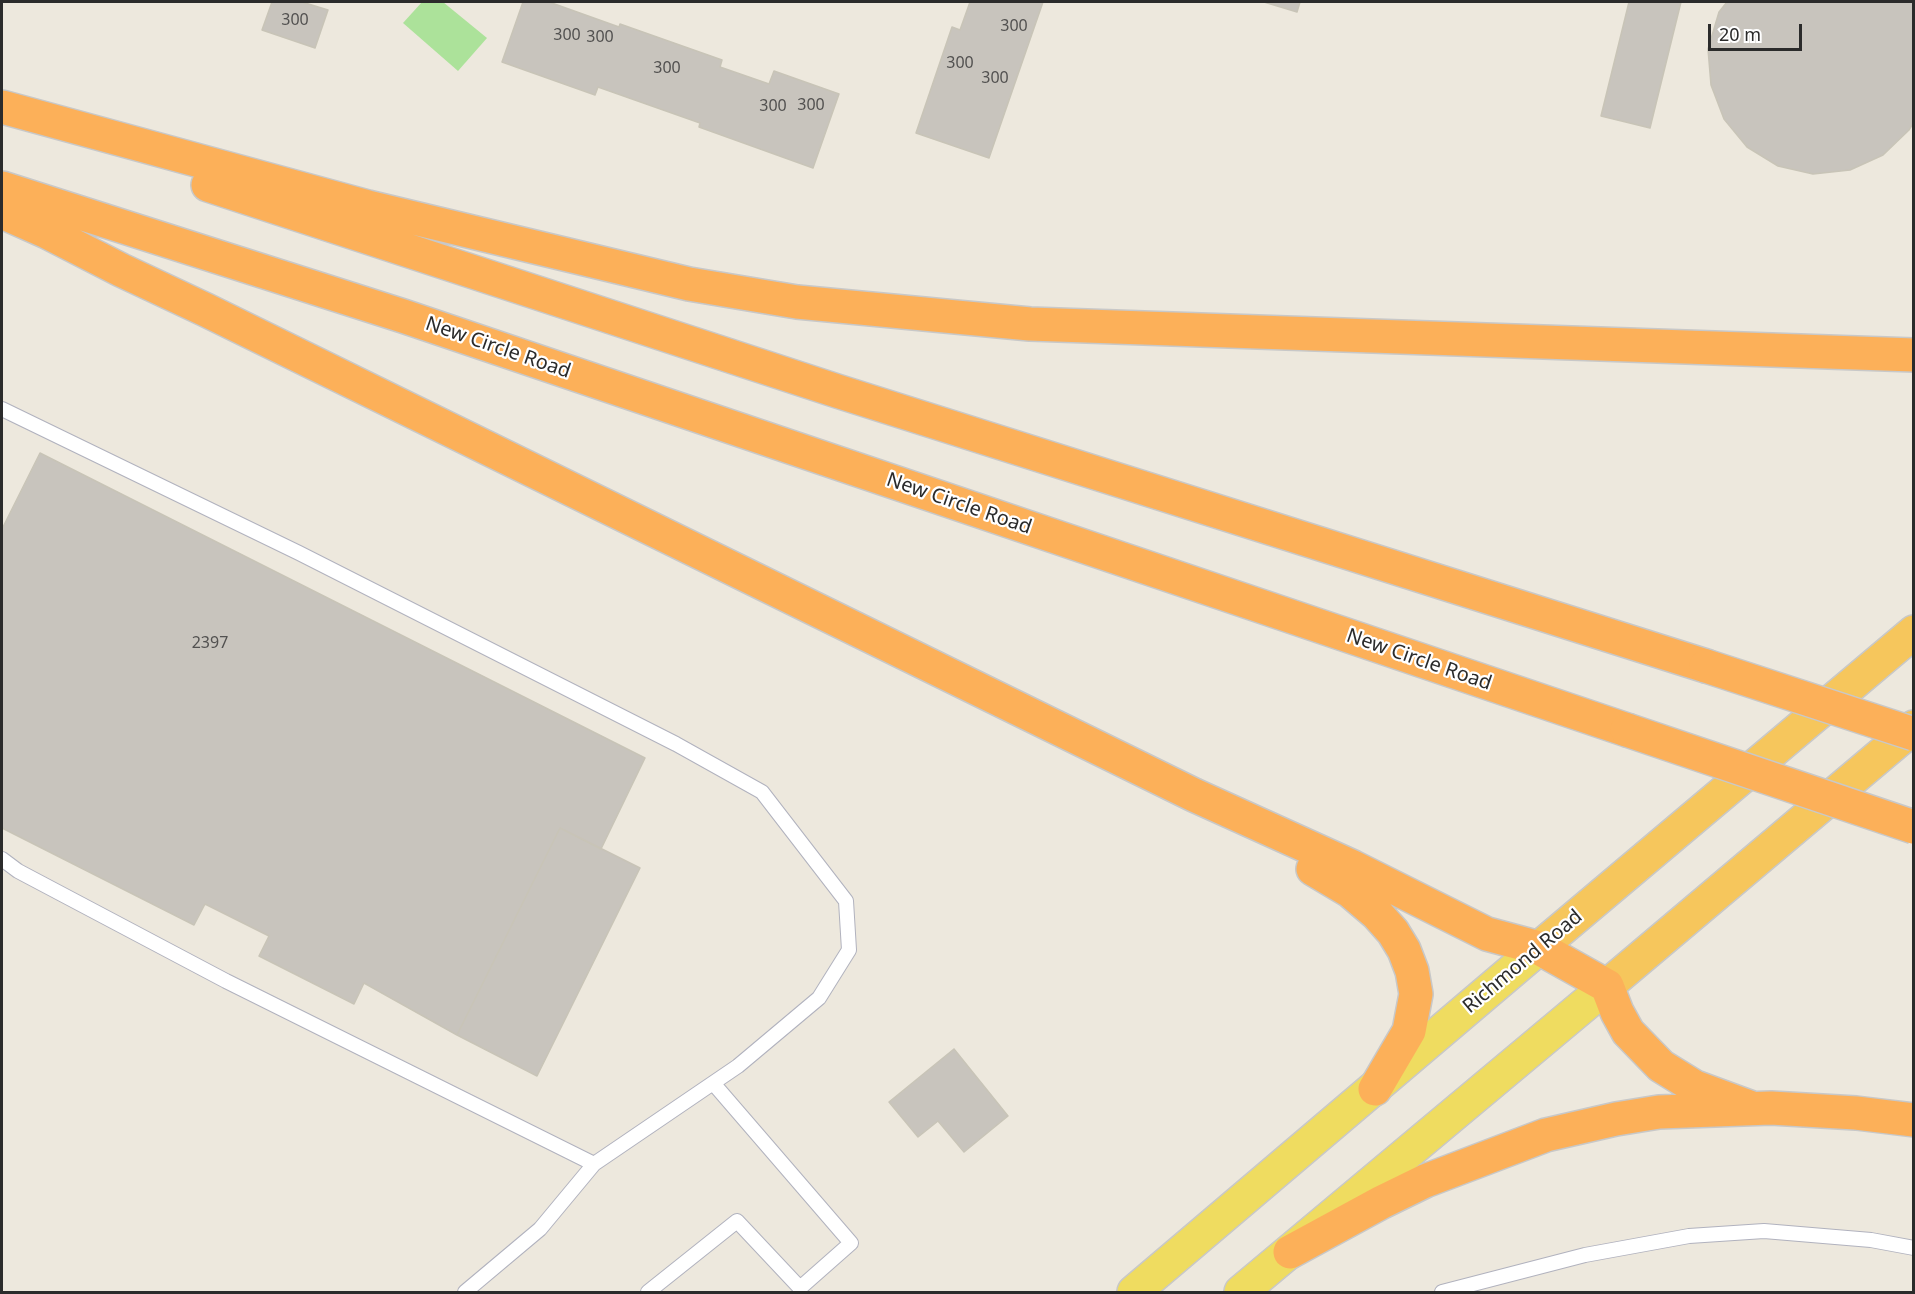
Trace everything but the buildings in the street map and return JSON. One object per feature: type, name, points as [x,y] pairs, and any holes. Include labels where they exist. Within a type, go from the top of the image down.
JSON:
[{"type":"highway","points":[[2,107],[380,210],[689,284],[797,302],[1030,324],[1914,355]]},
{"type":"highway","points":[[2,117],[825,388],[1706,666],[1914,734]]},
{"type":"highway","name":"New Circle Road","points":[[2,188],[415,320],[1914,826]]},
{"type":"highway","points":[[2,212],[47,232],[1194,795],[1353,867],[1487,934],[1539,948],[1607,986],[1628,1032],[1661,1065],[1695,1087],[1752,1108]]},
{"type":"highway","name":"Richmond Road","points":[[1539,948],[1914,632]]},
{"type":"highway","points":[[1607,986],[1914,727]]},
{"type":"highway","points":[[1194,795],[1350,891],[1377,914],[1393,932],[1404,950],[1412,971],[1416,994],[1409,1031],[1375,1089]]},
{"type":"highway","points":[[1290,1252],[1425,1181],[1546,1135],[1616,1119],[1659,1112],[1752,1108],[1857,1113],[1914,1120]]},
{"type":"main road","name":"Richmond Road","points":[[1134,1293],[1539,948]]},
{"type":"main road","points":[[1240,1293],[1607,986]]},
{"type":"lane","points":[[2,409],[299,552],[676,744],[762,792],[846,901],[849,950],[819,998],[738,1066],[594,1164],[540,1229],[465,1293]]},
{"type":"lane","points":[[2,858],[18,871],[226,981],[594,1164]]},
{"type":"lane","points":[[648,1293],[737,1221],[800,1288],[851,1243],[713,1083]]},
{"type":"lane","points":[[1442,1293],[1487,1287],[1585,1255],[1689,1236],[1764,1231],[1871,1240],[1914,1248]]},
{"type":"green space","points":[[422,2],[443,2],[487,38],[458,71],[403,23]]}]
